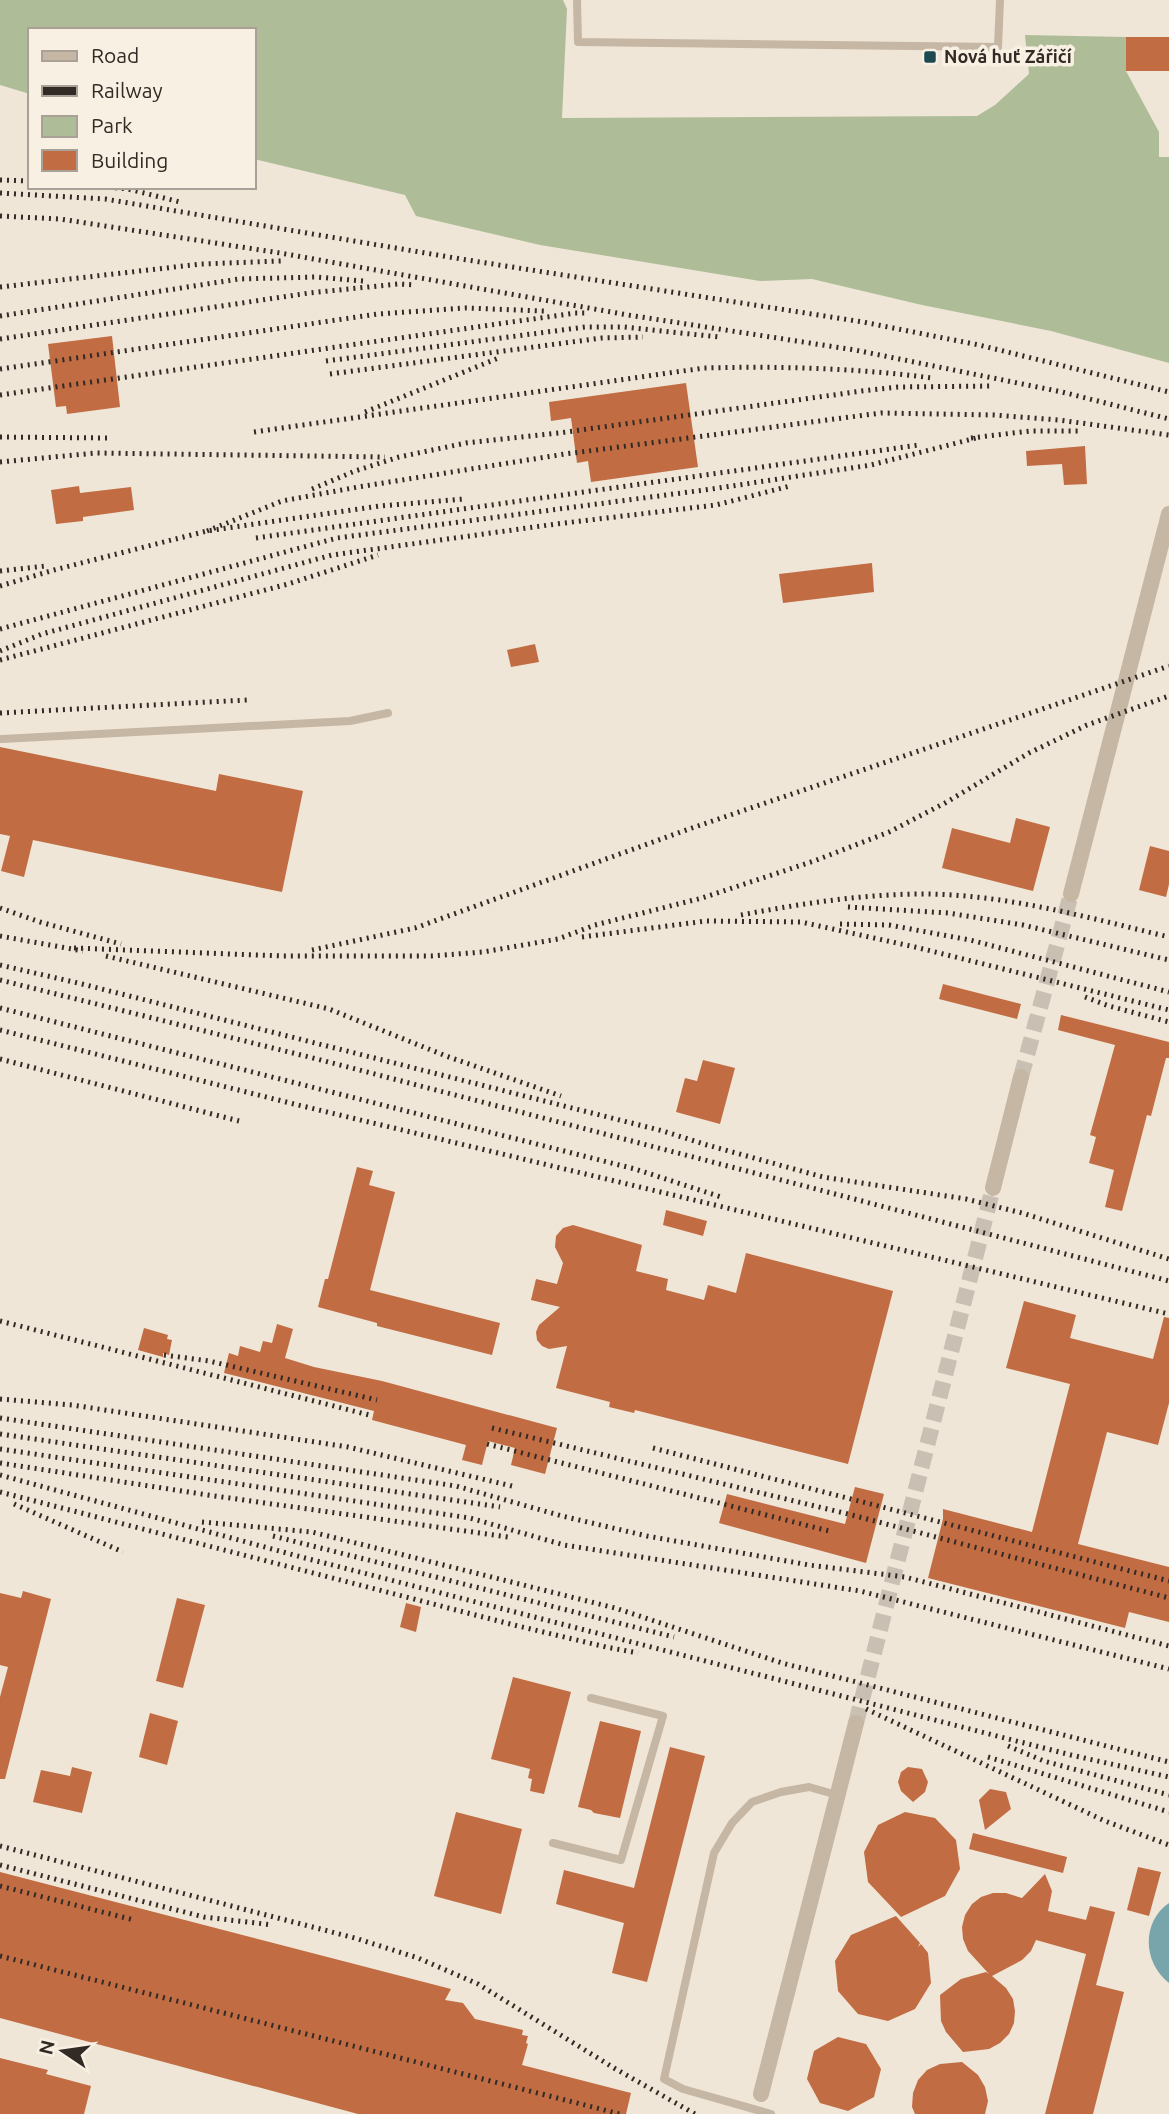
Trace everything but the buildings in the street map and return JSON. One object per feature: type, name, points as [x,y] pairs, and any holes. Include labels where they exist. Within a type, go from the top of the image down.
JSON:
[{"type":"street","points":[[1071,894],[1169,514]]},
{"type":"street","points":[[993,1188],[1021,1077]]},
{"type":"street","points":[[761,2094],[856,1723]]},
{"type":"lane","points":[[577,0],[578,42],[998,47],[1000,0]]},
{"type":"lane","points":[[2,739],[350,721],[388,713]]},
{"type":"lane","points":[[554,1843],[621,1860],[663,1716],[592,1698]]},
{"type":"lane","points":[[771,2114],[683,2089],[664,2079],[714,1853],[732,1823],[752,1802],[781,1792],[809,1787],[837,1795]]},
{"type":"green space","points":[[0,0],[563,0],[567,9],[562,118],[977,116],[995,105],[1029,74],[1025,35],[1126,37],[1126,71],[1159,132],[1159,157],[1169,157],[1169,363],[1051,331],[812,279],[760,281],[540,245],[416,216],[405,195],[256,159],[256,28],[28,28],[28,93],[0,85]]},
{"type":"water","points":[[1169,1903],[1169,1983],[1154,1965],[1149,1943],[1154,1921]]},
{"type":"tunnel","points":[[1021,1077],[1071,894]]},
{"type":"tunnel","points":[[856,1723],[993,1188]]},
{"type":"railway","points":[[0,180],[28,181]]},
{"type":"railway","points":[[128,189],[180,202]]},
{"type":"railway","points":[[0,193],[105,199],[461,259],[863,322],[979,345],[1169,392]]},
{"type":"railway","points":[[0,216],[60,219],[280,253],[628,315],[855,350],[1062,392],[1169,419]]},
{"type":"railway","points":[[0,287],[201,264],[281,261]]},
{"type":"railway","points":[[0,316],[239,279],[316,277],[363,281]]},
{"type":"railway","points":[[0,339],[309,293],[398,284],[416,285]]},
{"type":"railway","points":[[0,369],[378,314],[465,308],[544,311]]},
{"type":"railway","points":[[0,395],[586,313]]},
{"type":"railway","points":[[326,361],[585,327],[624,327],[719,337]]},
{"type":"railway","points":[[330,374],[602,338],[643,337]]},
{"type":"railway","points":[[365,412],[501,357]]},
{"type":"railway","points":[[254,432],[704,368],[818,368],[932,378]]},
{"type":"railway","points":[[312,489],[399,457],[466,443],[898,387],[994,386]]},
{"type":"railway","points":[[207,531],[282,501],[358,487],[565,454],[881,413],[994,415],[1059,420],[1169,435]]},
{"type":"railway","points":[[971,438],[1030,431],[1079,431]]},
{"type":"railway","points":[[0,437],[109,438]]},
{"type":"railway","points":[[0,629],[337,538],[712,489],[871,465],[980,437]]},
{"type":"railway","points":[[256,538],[919,445]]},
{"type":"railway","points":[[0,462],[96,453],[385,457]]},
{"type":"railway","points":[[0,651],[42,634],[332,555],[716,505],[790,486]]},
{"type":"railway","points":[[0,586],[207,531],[380,506],[464,499]]},
{"type":"railway","points":[[0,660],[288,584],[378,555]]},
{"type":"railway","points":[[0,571],[45,566]]},
{"type":"railway","points":[[312,950],[415,928],[689,829],[1169,666]]},
{"type":"railway","points":[[74,948],[283,956],[431,956],[483,952],[558,939],[595,925],[702,898],[814,861],[889,832],[945,803],[1029,753],[1087,725],[1169,696]]},
{"type":"railway","points":[[0,713],[247,700]]},
{"type":"railway","points":[[741,915],[850,898],[948,895],[980,897],[1044,908],[1169,937]]},
{"type":"railway","points":[[848,907],[948,913],[1023,925],[1169,960]]},
{"type":"railway","points":[[0,908],[121,944]]},
{"type":"railway","points":[[582,937],[706,921],[801,922],[915,947],[1169,1010]]},
{"type":"railway","points":[[840,924],[889,925],[970,940],[1169,992]]},
{"type":"railway","points":[[0,936],[83,951]]},
{"type":"railway","points":[[106,956],[329,1009],[446,1056],[561,1096]]},
{"type":"railway","points":[[0,965],[663,1131],[823,1177],[966,1199],[1022,1213],[1169,1259]]},
{"type":"railway","points":[[0,980],[317,1059],[1169,1281]]},
{"type":"railway","points":[[1085,997],[1169,1022]]},
{"type":"railway","points":[[0,1008],[635,1169],[721,1197]]},
{"type":"railway","points":[[0,1030],[298,1105],[1169,1314]]},
{"type":"railway","points":[[0,1059],[239,1121]]},
{"type":"railway","points":[[0,1321],[373,1416]]},
{"type":"railway","points":[[164,1355],[209,1361],[377,1400]]},
{"type":"railway","points":[[0,1399],[72,1405],[348,1447],[516,1487]]},
{"type":"railway","points":[[0,1418],[456,1486],[562,1516],[647,1536],[809,1565],[905,1577],[1169,1646]]},
{"type":"railway","points":[[492,1428],[848,1514],[1169,1598]]},
{"type":"railway","points":[[0,1434],[500,1507]]},
{"type":"railway","points":[[487,1444],[833,1532]]},
{"type":"railway","points":[[653,1448],[1169,1581]]},
{"type":"railway","points":[[0,1449],[470,1518],[564,1545],[860,1591],[1169,1669]]},
{"type":"railway","points":[[0,1463],[508,1537]]},
{"type":"railway","points":[[0,1475],[305,1558],[1071,1755],[1169,1777]]},
{"type":"railway","points":[[0,1492],[518,1626],[638,1653]]},
{"type":"railway","points":[[14,1504],[123,1552]]},
{"type":"railway","points":[[202,1522],[312,1532],[615,1608],[782,1663],[1169,1762]]},
{"type":"railway","points":[[273,1536],[674,1637]]},
{"type":"railway","points":[[866,1709],[1105,1821],[1169,1845]]},
{"type":"railway","points":[[1008,1746],[1044,1761],[1169,1795]]},
{"type":"railway","points":[[988,1757],[1169,1812]]},
{"type":"railway","points":[[0,1846],[355,1938],[418,1958],[478,1984],[614,2068],[695,2114]]},
{"type":"railway","points":[[0,1865],[204,1917],[273,1925]]},
{"type":"railway","points":[[0,1886],[134,1920]]},
{"type":"railway","points":[[0,1956],[620,2114]]},
{"type":"place","name":"Nová huť Zářičí","points":[[930,57]]}]
